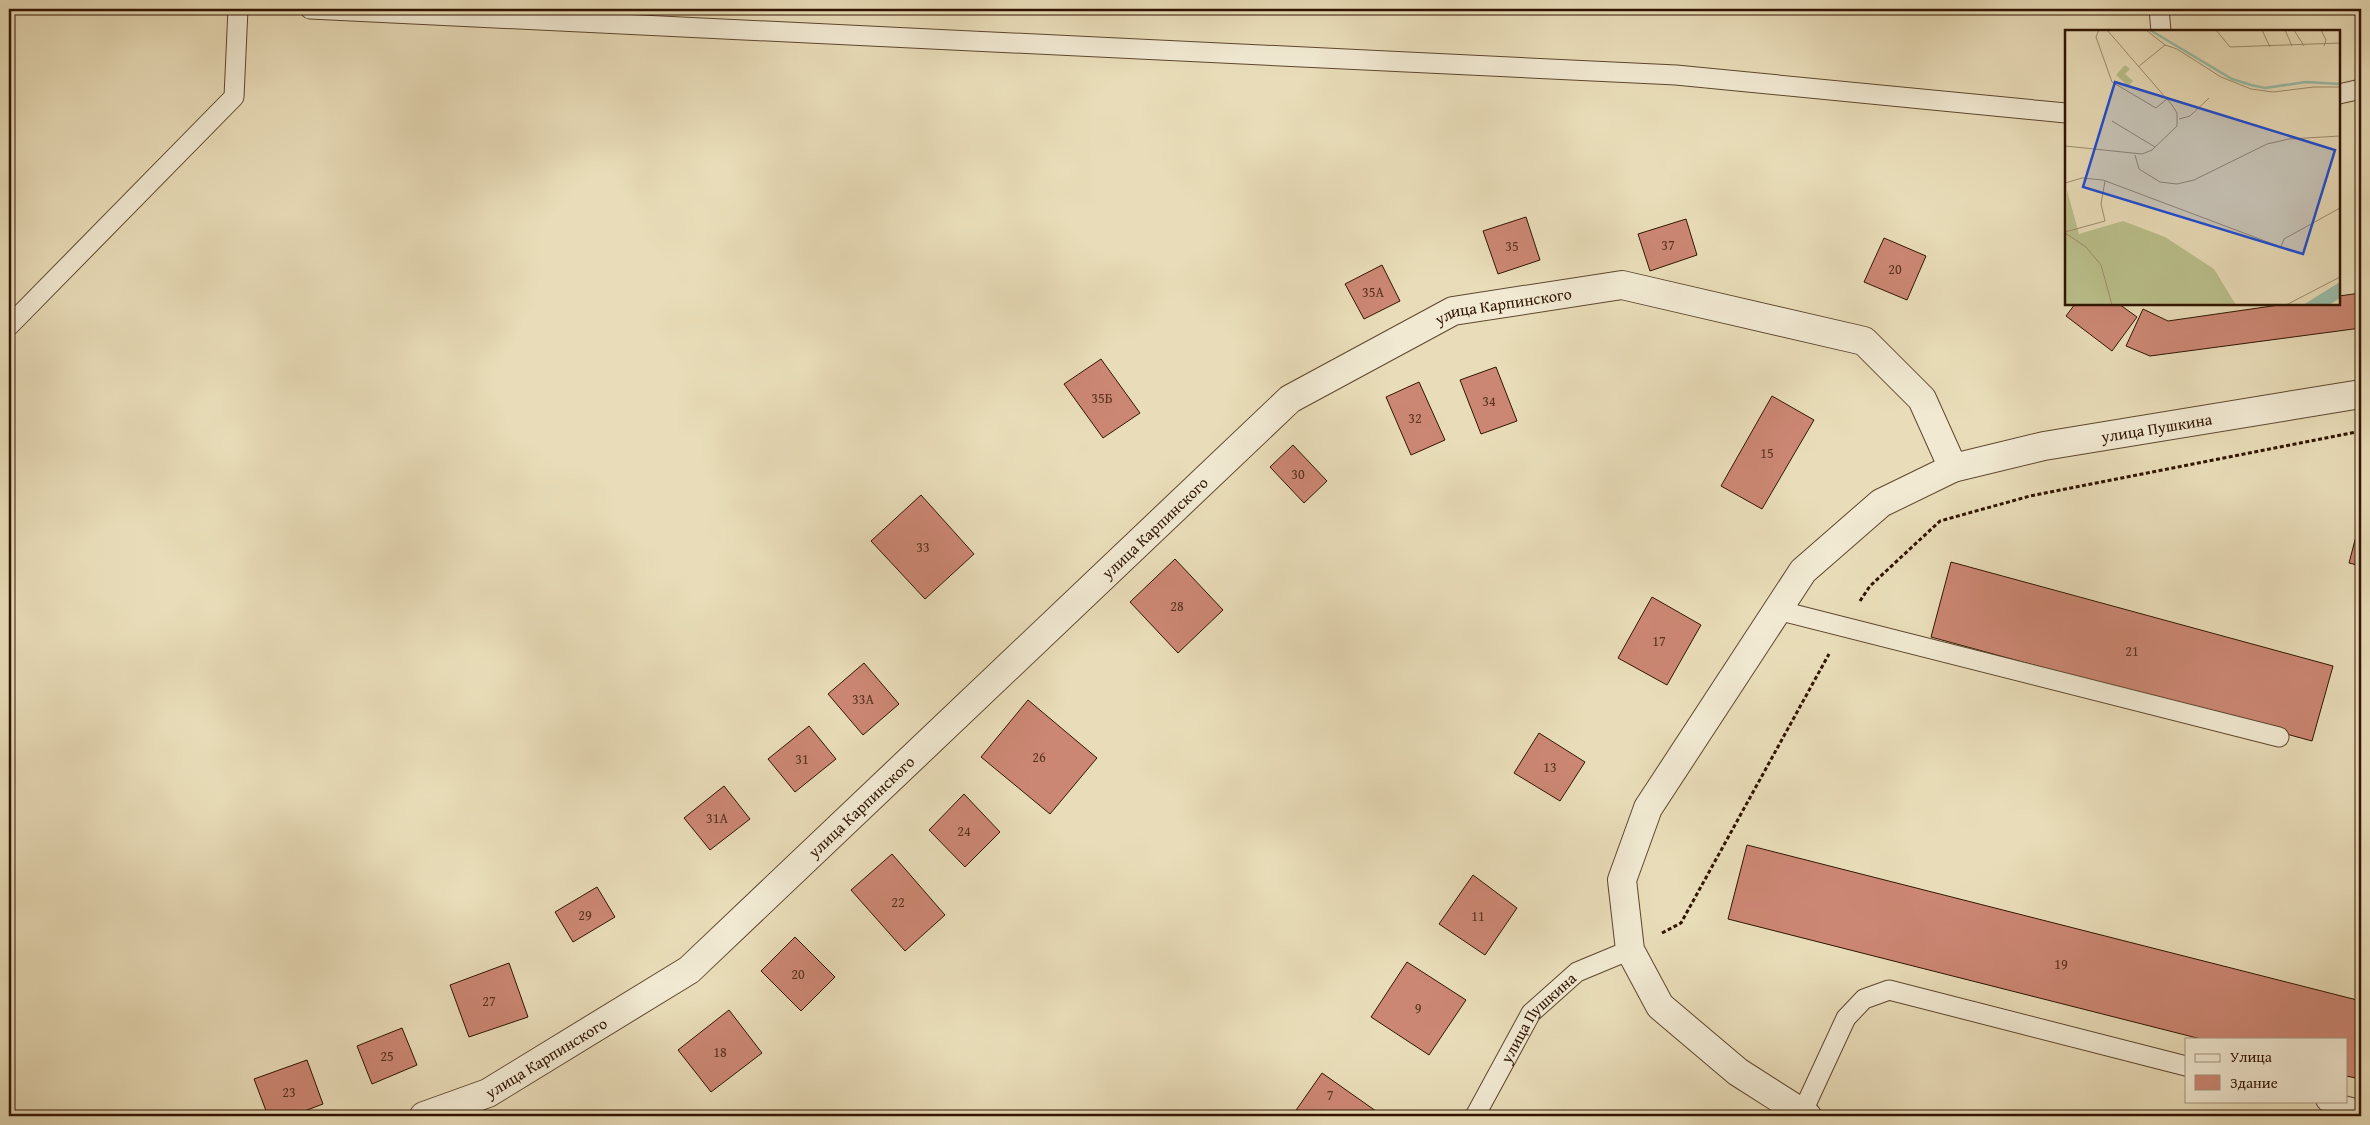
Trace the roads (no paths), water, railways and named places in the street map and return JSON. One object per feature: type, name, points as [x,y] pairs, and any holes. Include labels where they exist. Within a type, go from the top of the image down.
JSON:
[{"type":"street","name":"улица Карпинского","points":[[424,1116],[488,1093],[689,970],[1290,399],[1453,312],[1622,286],[1864,341],[1922,399],[1953,468]]},
{"type":"street","name":"улица Пушкина","points":[[1630,950],[1622,880],[1648,808],[1803,571],[1881,503],[1953,468],[2044,446],[2361,394]]},
{"type":"street","points":[[1630,950],[1660,1006],[1738,1072],[1804,1115]]},
{"type":"lane","points":[[9,326],[234,97],[238,9]]},
{"type":"lane","points":[[310,9],[1676,75],[2065,113]]},
{"type":"lane","points":[[2159,9],[2161,30]]},
{"type":"lane","points":[[2340,94],[2361,89]]},
{"type":"lane","points":[[1777,610],[2279,737]]},
{"type":"lane","name":"улица Пушкина","points":[[1474,1116],[1531,1013],[1577,972],[1630,950]]},
{"type":"lane","points":[[1804,1115],[1846,1018],[1855,1006],[1864,999],[1889,990],[2185,1066]]},
{"type":"lane","points":[[2330,1102],[2361,1110]]}]
